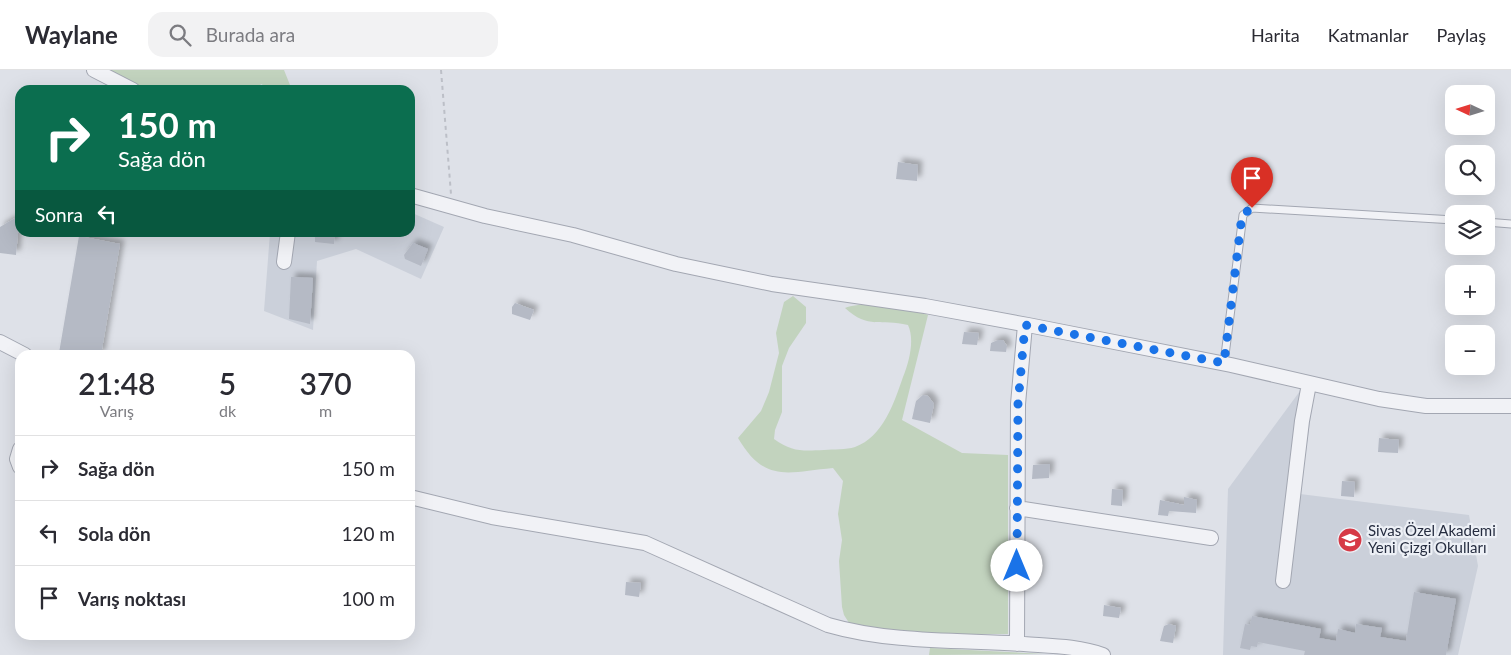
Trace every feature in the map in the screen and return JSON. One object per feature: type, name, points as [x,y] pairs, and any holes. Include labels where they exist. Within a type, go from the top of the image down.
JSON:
[{"type":"street","points":[[94,70],[123,85]]},
{"type":"street","points":[[415,195],[485,216],[573,235],[676,264],[772,284],[925,306],[1224,363],[1309,384],[1426,406],[1511,406]]},
{"type":"street","points":[[284,262],[287,237]]},
{"type":"street","points":[[1017,644],[1018,404],[1025,325]]},
{"type":"street","points":[[0,342],[15,350]]},
{"type":"street","points":[[1283,581],[1302,420],[1309,384]]},
{"type":"street","points":[[415,498],[492,517],[645,543],[793,610],[850,632],[1074,648],[1103,655]]},
{"type":"street","points":[[1017,508],[1210,538]]},
{"type":"lane","points":[[1224,363],[1242,215],[1252,208],[1445,219]]},
{"type":"lane","points":[[1495,223],[1511,224]]},
{"type":"path","points":[[441,70],[452,206]]},
{"type":"shaded area","points":[[415,214],[444,227],[421,279],[356,249],[317,261],[313,330],[264,311],[270,237],[415,237]]},
{"type":"shaded area","name":"Sivas Özel Akademi Yeni Çizgi Okulları","points":[[1300,391],[1314,393],[1300,494],[1469,515],[1478,566],[1458,655],[1223,655],[1228,489]]},
{"type":"green space","points":[[102,70],[284,70],[290,85],[261,84],[131,85]]},
{"type":"green space","points":[[793,296],[806,307],[806,323],[789,348],[782,366],[782,412],[775,430],[774,439],[798,450],[848,449],[865,442],[873,436],[886,418],[896,398],[905,371],[911,344],[908,325],[868,321],[853,315],[845,308],[875,304],[909,309],[928,315],[902,420],[962,453],[1008,455],[1008,634],[944,634],[859,628],[851,626],[844,615],[839,561],[842,540],[838,514],[843,481],[833,468],[790,472],[768,469],[758,463],[748,453],[738,438],[761,411],[769,392],[779,353],[776,333],[784,302]]},
{"type":"green space","points":[[930,648],[1045,654],[929,655]]},
{"type":"building","points":[[898,162],[918,165],[917,181],[896,179]]},
{"type":"building","points":[[15,218],[15,237],[18,237],[16,255],[0,253],[0,227]]},
{"type":"building","points":[[79,237],[120,244],[102,350],[60,350]]},
{"type":"building","points":[[315,237],[335,237],[334,244],[315,242]]},
{"type":"building","points":[[413,243],[428,249],[421,266],[405,259],[404,255]]},
{"type":"building","points":[[291,277],[313,278],[310,324],[289,319]]},
{"type":"building","points":[[515,303],[534,310],[530,320],[512,314],[512,307]]},
{"type":"building","points":[[964,332],[979,333],[977,345],[962,344]]},
{"type":"building","points":[[1003,340],[1007,346],[1006,352],[990,351],[991,343]]},
{"type":"building","points":[[923,395],[928,396],[934,404],[930,423],[912,419],[916,401]]},
{"type":"building","points":[[1379,438],[1399,440],[1398,453],[1378,452]]},
{"type":"building","points":[[1050,464],[1049,478],[1032,479],[1033,465]]},
{"type":"building","points":[[1342,481],[1355,482],[1354,497],[1341,496]]},
{"type":"building","points":[[1112,489],[1123,490],[1122,506],[1111,505]]},
{"type":"building","points":[[1184,497],[1197,500],[1196,513],[1169,511],[1168,516],[1158,515],[1160,500],[1184,505]]},
{"type":"building","points":[[626,582],[641,583],[639,597],[625,595]]},
{"type":"building","points":[[1414,592],[1456,599],[1446,655],[1304,655],[1305,651],[1258,642],[1257,647],[1251,646],[1250,650],[1240,648],[1245,624],[1250,625],[1252,616],[1321,629],[1319,638],[1336,641],[1338,629],[1355,633],[1356,624],[1382,628],[1380,637],[1406,641]]},
{"type":"building","points":[[1104,605],[1121,608],[1119,618],[1103,616]]},
{"type":"building","points":[[1169,624],[1176,626],[1173,643],[1160,641],[1164,626]]},
{"type":"place","name":"Sivas Özel Akademi Yeni Çizgi Okulları","points":[[1350,540]]},
{"type":"route","points":[[1017,566],[1018,404],[1025,325],[1224,363],[1242,215],[1252,208]]}]
